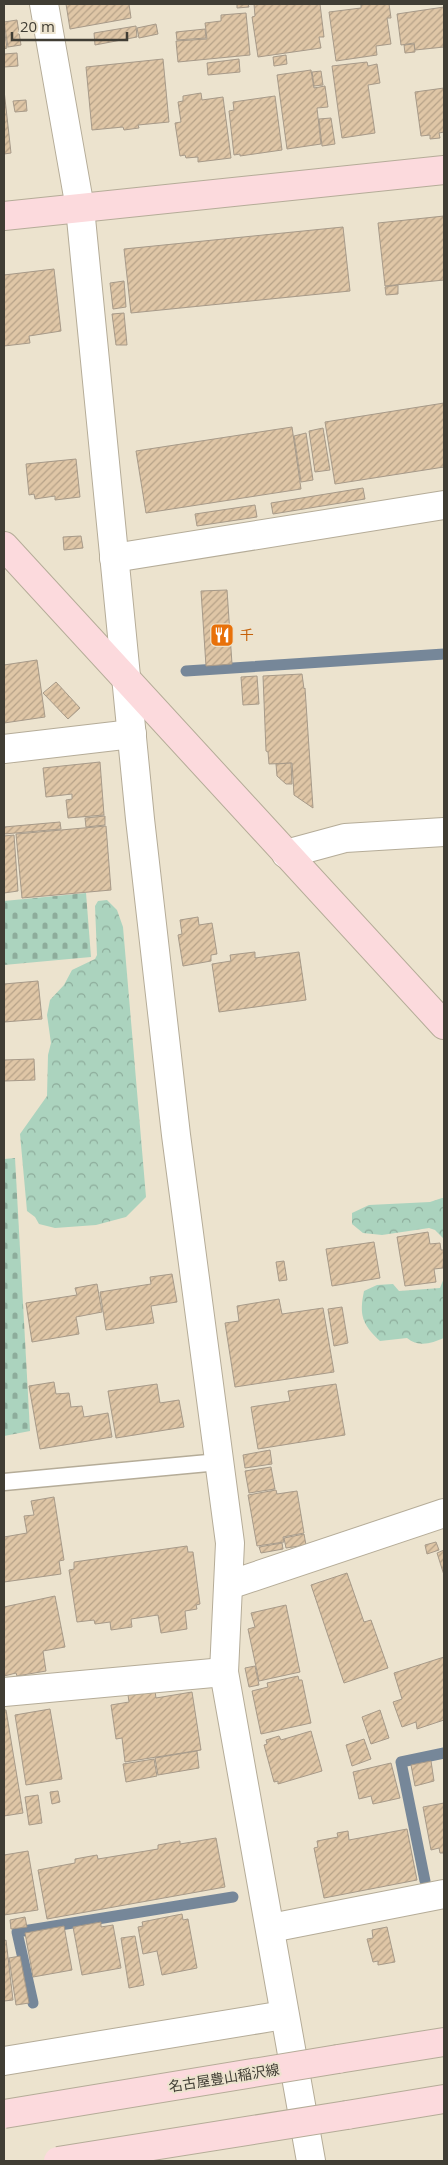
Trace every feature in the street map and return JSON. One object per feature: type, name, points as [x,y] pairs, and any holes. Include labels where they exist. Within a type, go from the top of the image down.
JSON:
[{"type":"street","points":[[44,4],[80,208],[126,680],[176,1135],[230,1543],[224,1672],[311,2161]]},
{"type":"street","points":[[4,216],[444,170]]},
{"type":"street","points":[[114,558],[444,505]]},
{"type":"street","points":[[4,546],[444,1025]]},
{"type":"street","points":[[4,749],[132,734]]},
{"type":"street","points":[[286,854],[344,838],[444,832]]},
{"type":"street","points":[[229,1585],[444,1513]]},
{"type":"street","points":[[4,1692],[224,1672]]},
{"type":"street","points":[[271,1928],[444,1894]]},
{"type":"street","points":[[4,2062],[284,2015]]},
{"type":"street","name":"名古屋豊山稲沢線","points":[[4,2114],[444,2042]]},
{"type":"street","points":[[58,2161],[444,2099]]},
{"type":"lane","points":[[4,1482],[219,1462]]},
{"type":"green space","points":[[86,893],[91,957],[4,965],[4,901]]},
{"type":"green space","points":[[107,900],[117,910],[123,927],[146,1197],[126,1217],[96,1225],[55,1228],[39,1224],[35,1217],[27,1211],[20,1134],[47,1096],[48,1055],[51,1043],[47,1015],[50,1000],[64,985],[72,970],[95,959],[97,955],[95,906],[98,901]]},
{"type":"green space","points":[[15,1158],[30,1431],[4,1436],[4,1159]]},
{"type":"green space","points":[[444,1198],[444,1239],[435,1230],[429,1228],[382,1235],[363,1233],[352,1224],[352,1213],[369,1205],[430,1202]]},
{"type":"green space","points":[[444,1278],[444,1338],[426,1344],[416,1343],[407,1338],[380,1341],[363,1319],[364,1291],[377,1285],[393,1284],[399,1291],[440,1288]]},
{"type":"building","points":[[66,4],[129,4],[131,18],[70,29]]},
{"type":"building","points":[[237,4],[248,4],[249,7],[237,8]]},
{"type":"building","points":[[254,4],[320,4],[324,37],[319,37],[321,48],[258,57],[252,17],[255,16]]},
{"type":"building","points":[[361,4],[389,4],[391,18],[387,18],[391,44],[376,46],[377,55],[336,61],[329,12],[361,8]]},
{"type":"building","points":[[444,7],[444,47],[415,50],[414,43],[401,45],[397,14]]},
{"type":"building","points":[[246,13],[250,55],[178,62],[176,41],[207,39],[205,23],[221,21],[221,15]]},
{"type":"building","points":[[17,20],[21,45],[8,47],[4,22]]},
{"type":"building","points":[[156,24],[158,34],[139,38],[137,28]]},
{"type":"building","points":[[136,26],[137,37],[95,45],[94,33]]},
{"type":"building","points":[[4,27],[7,48],[4,49]]},
{"type":"building","points":[[205,29],[206,38],[177,40],[176,32]]},
{"type":"building","points":[[414,44],[415,52],[405,53],[404,45]]},
{"type":"building","points":[[17,53],[18,66],[4,67],[4,54]]},
{"type":"building","points":[[286,55],[287,64],[274,66],[273,57]]},
{"type":"building","points":[[163,59],[169,122],[138,125],[139,128],[124,130],[123,127],[92,130],[86,67]]},
{"type":"building","points":[[239,59],[240,72],[208,75],[207,63]]},
{"type":"building","points":[[367,62],[368,66],[377,64],[380,83],[368,85],[375,133],[342,138],[332,66]]},
{"type":"building","points":[[311,70],[314,88],[325,86],[328,107],[317,108],[321,144],[287,149],[277,75]]},
{"type":"building","points":[[321,71],[323,85],[314,86],[312,72]]},
{"type":"building","points":[[444,88],[444,132],[439,133],[440,138],[430,139],[430,135],[421,136],[415,92]]},
{"type":"building","points":[[4,90],[11,153],[4,154]]},
{"type":"building","points":[[201,93],[202,100],[223,97],[231,158],[198,162],[198,157],[186,158],[185,155],[180,156],[175,123],[181,122],[178,102],[183,101],[183,96]]},
{"type":"building","points":[[275,96],[282,150],[240,156],[240,154],[234,155],[229,111],[234,110],[233,102]]},
{"type":"building","points":[[26,100],[27,111],[15,112],[13,101]]},
{"type":"building","points":[[331,118],[335,144],[322,146],[319,119]]},
{"type":"building","points":[[444,216],[444,280],[385,286],[378,223]]},
{"type":"building","points":[[343,227],[350,291],[131,313],[124,249]]},
{"type":"building","points":[[54,269],[61,331],[29,336],[30,343],[4,346],[4,275]]},
{"type":"building","points":[[124,281],[126,307],[113,309],[110,283]]},
{"type":"building","points":[[398,285],[398,294],[386,295],[385,287]]},
{"type":"building","points":[[124,313],[127,345],[116,345],[112,314]]},
{"type":"building","points":[[444,403],[444,467],[335,484],[325,422]]},
{"type":"building","points":[[292,427],[301,489],[146,513],[136,451]]},
{"type":"building","points":[[323,428],[330,470],[315,472],[309,431]]},
{"type":"building","points":[[306,433],[313,480],[301,482],[294,436]]},
{"type":"building","points":[[76,459],[80,497],[55,500],[55,496],[35,499],[34,494],[29,495],[26,464]]},
{"type":"building","points":[[363,488],[365,499],[273,514],[271,503]]},
{"type":"building","points":[[255,505],[257,517],[197,526],[195,514]]},
{"type":"building","points":[[81,536],[83,548],[64,550],[63,537]]},
{"type":"building","points":[[227,590],[232,664],[206,666],[201,591]]},
{"type":"building","points":[[37,660],[45,717],[4,723],[4,665]]},
{"type":"building","points":[[302,674],[305,688],[313,808],[294,795],[292,763],[269,764],[268,752],[266,751],[263,676]]},
{"type":"building","points":[[257,676],[259,704],[243,705],[241,677]]},
{"type":"building","points":[[56,682],[80,708],[68,719],[43,693]]},
{"type":"building","points":[[100,762],[104,815],[68,818],[66,800],[72,799],[72,794],[46,797],[43,768]]},
{"type":"building","points":[[291,763],[292,784],[286,784],[277,776],[276,764]]},
{"type":"building","points":[[105,816],[105,825],[86,827],[85,818]]},
{"type":"building","points":[[60,822],[61,829],[4,834],[4,827]]},
{"type":"building","points":[[106,826],[111,890],[22,898],[16,834]]},
{"type":"building","points":[[14,835],[18,891],[4,893],[4,836]]},
{"type":"building","points":[[198,917],[199,925],[212,923],[217,954],[211,955],[211,961],[183,966],[178,935],[182,934],[180,920]]},
{"type":"building","points":[[255,952],[255,958],[299,952],[306,1000],[219,1012],[212,964],[231,961],[230,955]]},
{"type":"building","points":[[38,981],[42,1019],[4,1022],[4,984]]},
{"type":"building","points":[[34,1059],[35,1080],[4,1081],[4,1060]]},
{"type":"building","points":[[428,1232],[430,1244],[440,1243],[441,1250],[444,1250],[443,1268],[434,1269],[436,1282],[405,1286],[397,1237]]},
{"type":"building","points":[[374,1242],[380,1278],[332,1286],[326,1249]]},
{"type":"building","points":[[284,1261],[287,1280],[279,1281],[276,1262]]},
{"type":"building","points":[[172,1274],[177,1302],[151,1306],[154,1323],[106,1330],[100,1292],[151,1284],[150,1277]]},
{"type":"building","points":[[97,1284],[102,1312],[76,1317],[79,1334],[32,1342],[26,1303],[77,1295],[75,1288]]},
{"type":"building","points":[[279,1299],[282,1314],[323,1308],[334,1372],[235,1387],[225,1323],[239,1321],[237,1306]]},
{"type":"building","points":[[342,1307],[348,1343],[334,1346],[328,1309]]},
{"type":"building","points":[[54,1382],[56,1394],[69,1393],[71,1407],[82,1406],[84,1417],[108,1413],[112,1437],[40,1449],[29,1386]]},
{"type":"building","points":[[157,1384],[160,1403],[179,1400],[184,1427],[116,1438],[108,1391]]},
{"type":"building","points":[[336,1384],[345,1435],[258,1449],[251,1407],[290,1401],[288,1391]]},
{"type":"building","points":[[270,1450],[272,1464],[245,1468],[243,1455]]},
{"type":"building","points":[[271,1467],[275,1489],[249,1493],[245,1471]]},
{"type":"building","points":[[276,1490],[277,1494],[297,1491],[304,1533],[283,1537],[284,1542],[257,1546],[248,1495]]},
{"type":"building","points":[[54,1497],[64,1560],[59,1561],[61,1574],[4,1582],[4,1537],[27,1533],[24,1516],[34,1515],[31,1501]]},
{"type":"building","points":[[304,1534],[306,1545],[286,1548],[284,1538]]},
{"type":"building","points":[[436,1542],[439,1550],[427,1554],[425,1545]]},
{"type":"building","points":[[282,1543],[283,1549],[261,1553],[259,1547]]},
{"type":"building","points":[[187,1546],[188,1552],[193,1552],[200,1604],[196,1605],[197,1609],[185,1611],[187,1629],[161,1633],[158,1615],[131,1619],[132,1627],[111,1630],[110,1622],[95,1624],[94,1620],[77,1622],[69,1570],[74,1569],[74,1562]]},
{"type":"building","points":[[444,1550],[444,1575],[437,1553]]},
{"type":"building","points":[[347,1573],[364,1622],[371,1620],[388,1668],[344,1683],[311,1585]]},
{"type":"building","points":[[55,1596],[65,1647],[43,1651],[46,1671],[17,1676],[16,1673],[4,1676],[4,1607]]},
{"type":"building","points":[[286,1605],[300,1672],[259,1681],[248,1629],[255,1627],[251,1613]]},
{"type":"building","points":[[444,1657],[444,1720],[417,1729],[416,1722],[402,1727],[393,1702],[402,1699],[394,1673]]},
{"type":"building","points":[[255,1666],[259,1685],[249,1687],[245,1668]]},
{"type":"building","points":[[298,1676],[299,1680],[302,1680],[311,1723],[261,1734],[252,1691],[268,1687],[267,1683]]},
{"type":"building","points":[[155,1691],[156,1698],[192,1692],[201,1750],[125,1762],[122,1738],[116,1739],[111,1705],[129,1702],[128,1695]]},
{"type":"building","points":[[50,1709],[62,1779],[26,1785],[15,1715]]},
{"type":"building","points":[[4,1710],[6,1710],[23,1813],[4,1816]]},
{"type":"building","points":[[380,1710],[389,1738],[371,1744],[362,1717]]},
{"type":"building","points":[[311,1731],[322,1771],[278,1784],[278,1781],[274,1782],[264,1745],[267,1744],[266,1740],[279,1736],[281,1740]]},
{"type":"building","points":[[364,1739],[371,1759],[352,1766],[346,1745]]},
{"type":"building","points":[[197,1751],[199,1768],[158,1775],[155,1758]]},
{"type":"building","points":[[154,1759],[157,1776],[126,1782],[123,1764]]},
{"type":"building","points":[[431,1761],[434,1781],[415,1786],[411,1765]]},
{"type":"building","points":[[391,1763],[400,1798],[373,1804],[371,1796],[359,1799],[353,1772]]},
{"type":"building","points":[[58,1791],[60,1802],[52,1804],[50,1792]]},
{"type":"building","points":[[38,1795],[42,1823],[29,1825],[25,1797]]},
{"type":"building","points":[[444,1803],[444,1853],[440,1853],[439,1848],[431,1850],[423,1807]]},
{"type":"building","points":[[407,1829],[417,1880],[324,1898],[314,1848],[318,1847],[317,1841],[338,1837],[337,1833],[348,1831],[349,1840]]},
{"type":"building","points":[[216,1838],[225,1887],[47,1919],[38,1870],[75,1863],[75,1859],[97,1855],[98,1859],[158,1849],[158,1845],[180,1841],[180,1844]]},
{"type":"building","points":[[28,1851],[38,1910],[4,1915],[4,1855]]},
{"type":"building","points":[[182,1914],[183,1920],[188,1919],[197,1968],[162,1975],[157,1951],[143,1954],[138,1927],[143,1926],[142,1922]]},
{"type":"building","points":[[25,1917],[27,1927],[11,1929],[10,1920]]},
{"type":"building","points":[[101,1922],[101,1927],[113,1925],[121,1968],[82,1975],[73,1927]]},
{"type":"building","points":[[64,1926],[72,1970],[33,1977],[25,1933]]},
{"type":"building","points":[[387,1927],[395,1962],[378,1965],[378,1961],[373,1962],[367,1939],[373,1938],[372,1930]]},
{"type":"building","points":[[135,1936],[144,1985],[129,1988],[121,1938]]},
{"type":"building","points":[[6,1940],[13,2000],[4,2001],[4,1941]]},
{"type":"building","points":[[20,1956],[29,2003],[16,2005],[9,1958]]},
{"type":"waterway","points":[[186,671],[444,654]]},
{"type":"waterway","points":[[425,1881],[401,1762],[444,1753]]},
{"type":"waterway","points":[[33,2003],[17,1932],[233,1897]]},
{"type":"place","name":"千","points":[[222,635]]}]
